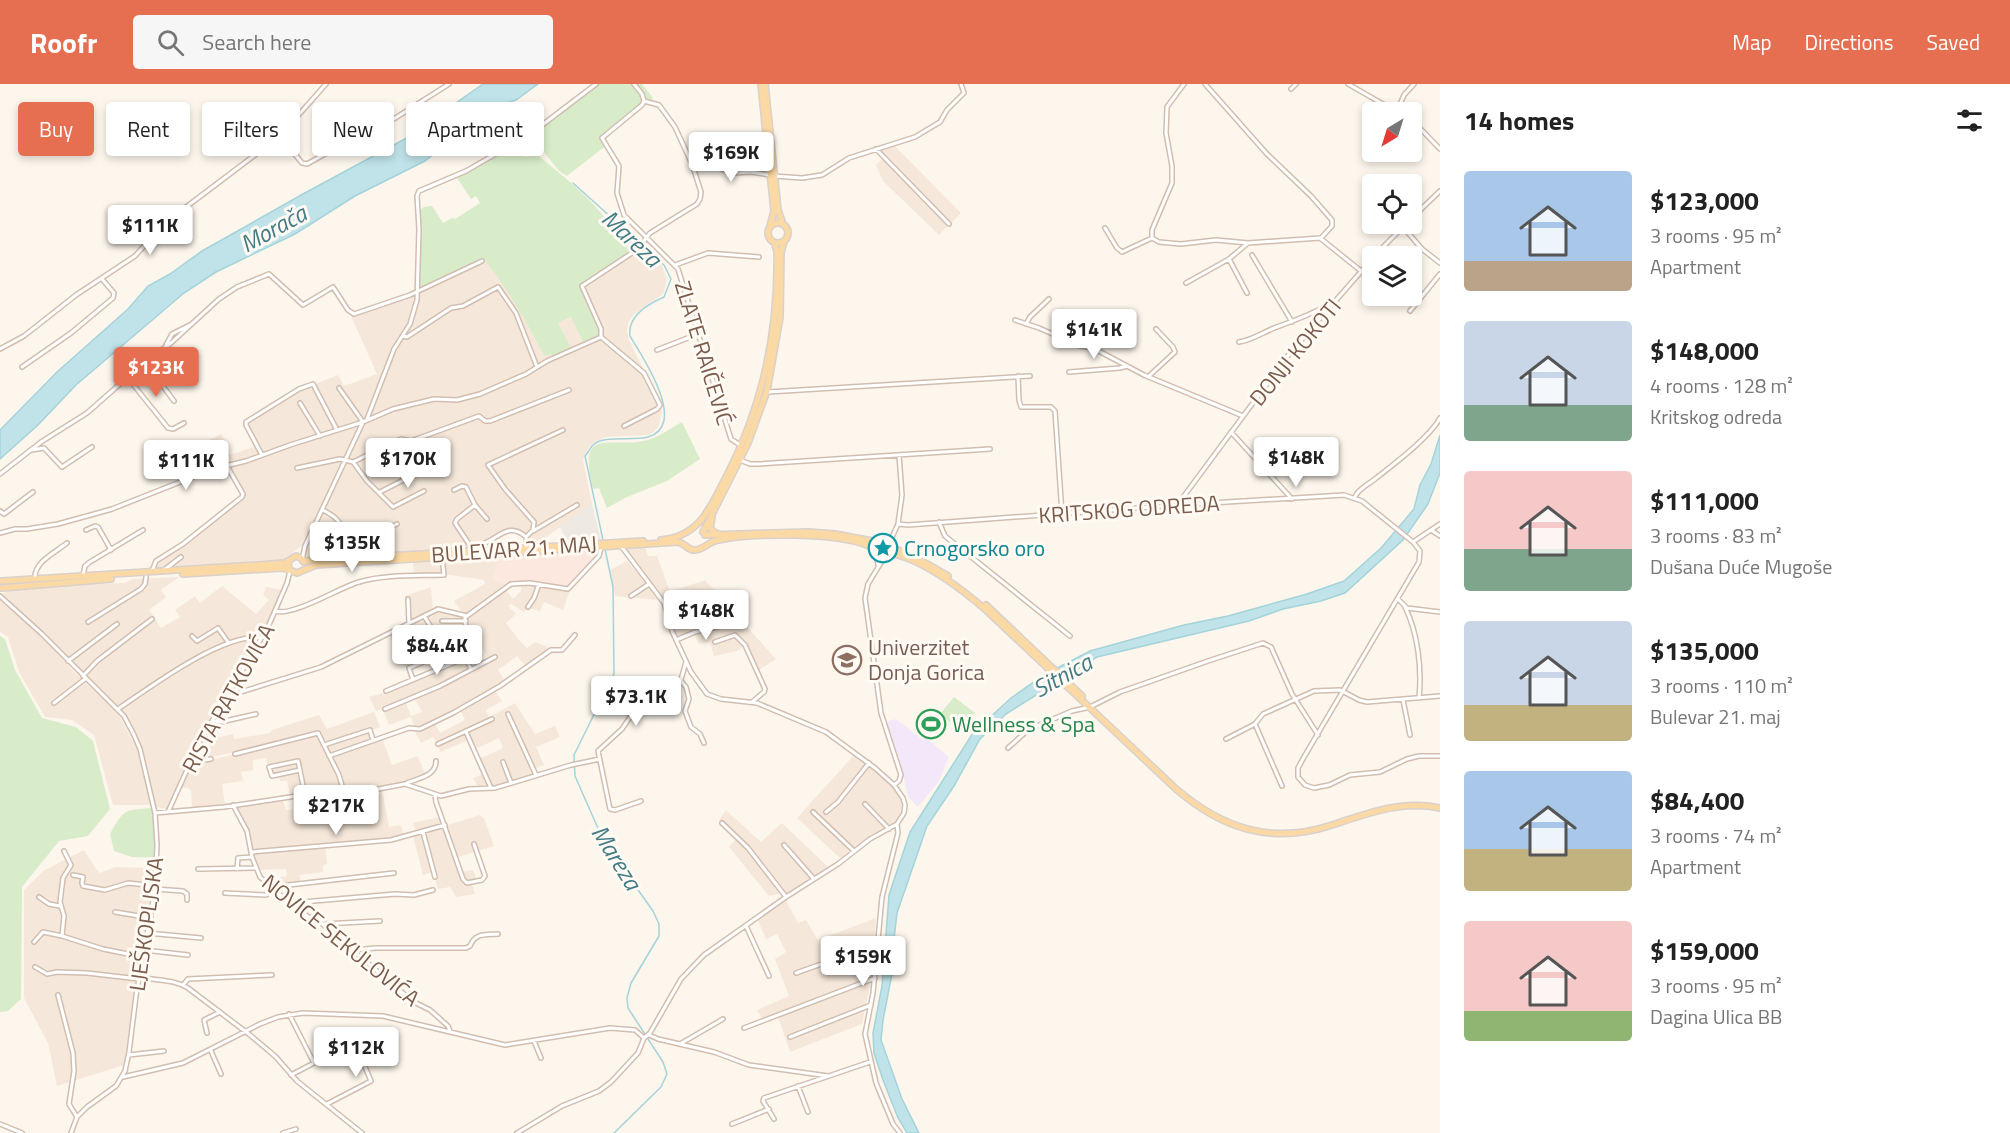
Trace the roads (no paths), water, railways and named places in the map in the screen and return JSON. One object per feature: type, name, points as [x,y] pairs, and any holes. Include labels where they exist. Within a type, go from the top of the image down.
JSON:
[{"type":"main road","points":[[763,84],[774,211],[768,234],[777,251],[778,275],[772,339],[764,384],[742,446],[704,518],[684,537],[685,544],[694,550],[721,539],[804,536],[846,540],[866,545],[880,554],[900,556],[926,568],[963,591],[1048,666]]},
{"type":"main road","points":[[704,546],[704,533],[711,513],[740,460],[766,391],[780,317],[781,253],[788,233],[778,210],[772,176]]},
{"type":"main road","points":[[770,226],[776,223],[783,224]]},
{"type":"main road","points":[[774,242],[784,241]]},
{"type":"main road","points":[[711,513],[710,528],[722,535]]},
{"type":"main road","points":[[689,530],[698,528],[704,533],[722,535],[801,531],[835,534],[880,541],[927,564],[966,589],[1192,803],[1215,817],[1241,828],[1270,833],[1299,833],[1395,806],[1419,805],[1440,808]]},
{"type":"main road","name":"BULEVAR 21. MAJ","points":[[294,556],[303,560],[665,540],[677,537],[689,530]]},
{"type":"main road","points":[[876,551],[875,546],[880,541]]},
{"type":"main road","name":"BULEVAR 21. MAJ","points":[[299,571],[316,565],[678,542],[685,544]]},
{"type":"main road","points":[[886,554],[890,545]]},
{"type":"main road","points":[[294,556],[288,561],[272,564],[35,580],[1,579],[1,591],[27,584],[282,568],[299,571],[303,560]]},
{"type":"main road","points":[[288,561],[290,570]]},
{"type":"street","points":[[300,113],[326,84]]},
{"type":"street","points":[[296,156],[302,163],[308,164],[349,141],[378,129],[449,84]]},
{"type":"street","points":[[303,560],[305,546],[364,421],[391,357],[413,315],[418,290],[417,196],[419,191],[464,172],[506,148],[522,147],[533,132],[596,84]]},
{"type":"street","points":[[601,337],[601,329],[582,286],[642,245],[650,233],[699,202],[700,192],[693,164],[665,111],[657,104],[644,101],[642,94],[634,84]]},
{"type":"street","points":[[693,164],[702,162],[734,173],[751,172],[802,178],[822,175],[849,158],[912,138],[938,123],[963,93],[961,84]]},
{"type":"street","points":[[1152,238],[1152,230],[1172,183],[1172,166],[1166,133],[1167,107],[1184,84]]},
{"type":"street","points":[[1152,238],[1163,243],[1216,240],[1248,243],[1321,238],[1332,226],[1332,220],[1311,196],[1267,154],[1205,84]]},
{"type":"street","points":[[1291,89],[1296,84]]},
{"type":"street","points":[[1348,84],[1380,102]]},
{"type":"street","points":[[1401,102],[1414,84]]},
{"type":"street","name":"ZLATE RAIČEVIĆ","points":[[644,101],[602,138],[619,166],[617,193],[624,215],[675,265],[687,295],[731,439],[742,446]]},
{"type":"street","points":[[1422,130],[1440,149]]},
{"type":"street","points":[[876,149],[949,224]]},
{"type":"street","points":[[0,349],[24,336],[76,295],[135,256],[158,230],[192,200],[256,156]]},
{"type":"street","points":[[1422,208],[1440,191]]},
{"type":"street","points":[[1105,228],[1121,252],[1152,238]]},
{"type":"street","name":"DONJI KOKOTI","points":[[1384,246],[1396,234]]},
{"type":"street","points":[[1411,234],[1422,249],[1440,263]]},
{"type":"street","points":[[1321,238],[1361,272]]},
{"type":"street","points":[[1186,284],[1240,252],[1248,243]]},
{"type":"street","points":[[675,265],[708,253],[759,257]]},
{"type":"street","points":[[1252,255],[1292,322]]},
{"type":"street","points":[[1229,259],[1247,293]]},
{"type":"street","points":[[0,474],[47,437],[87,412],[231,290],[266,274],[273,276],[302,305],[329,288],[334,288],[352,314],[410,295],[482,261]]},
{"type":"street","name":"DONJI KOKOTI","points":[[1178,505],[1290,353],[1361,272]]},
{"type":"street","points":[[1410,311],[1440,274]]},
{"type":"street","points":[[22,367],[71,333],[113,298],[114,293],[102,279]]},
{"type":"street","points":[[403,336],[407,336],[452,308],[463,306],[498,287],[516,313],[537,367]]},
{"type":"street","points":[[1026,324],[1049,299]]},
{"type":"street","points":[[1239,342],[1250,340],[1276,327],[1305,318],[1326,306],[1330,307]]},
{"type":"street","points":[[1015,320],[1080,346],[1094,348],[1149,376],[1244,416]]},
{"type":"street","points":[[1149,376],[1175,352],[1156,328]]},
{"type":"street","points":[[657,350],[698,334]]},
{"type":"street","points":[[0,534],[15,529],[58,524],[112,509],[213,469],[320,436],[393,409],[411,406],[426,400],[452,401],[475,395],[526,374],[601,337]]},
{"type":"street","points":[[601,337],[644,373],[660,405],[657,409],[624,426]]},
{"type":"street","points":[[145,362],[174,401]]},
{"type":"street","points":[[1068,372],[1120,369],[1127,366]]},
{"type":"street","points":[[1018,376],[1021,407],[1051,407],[1055,411],[1062,514]]},
{"type":"street","points":[[766,391],[776,393],[1030,376]]},
{"type":"street","points":[[128,378],[168,428],[172,429],[184,423]]},
{"type":"street","points":[[262,455],[246,422],[309,385],[314,385],[337,430]]},
{"type":"street","points":[[339,388],[364,421]]},
{"type":"street","points":[[353,462],[401,439],[411,441],[478,416],[485,421],[490,421],[568,390]]},
{"type":"street","points":[[300,403],[320,436]]},
{"type":"street","points":[[1440,418],[1424,438],[1361,489],[1355,497],[1413,542],[1420,551],[1420,558],[1297,771],[1300,781],[1312,788],[1329,785],[1350,775],[1380,772],[1419,756],[1440,756]]},
{"type":"street","points":[[533,531],[532,520],[488,465],[563,430]]},
{"type":"street","points":[[1231,432],[1292,499]]},
{"type":"street","points":[[31,450],[44,448],[62,467],[92,447]]},
{"type":"street","points":[[740,460],[750,464],[759,464],[990,449]]},
{"type":"street","points":[[890,545],[898,524],[902,495],[899,455]]},
{"type":"street","points":[[297,468],[345,459],[353,462],[367,481],[393,507],[424,491]]},
{"type":"street","points":[[152,573],[152,567],[156,561],[183,544],[242,497],[243,494],[227,466]]},
{"type":"street","points":[[380,492],[428,468]]},
{"type":"street","points":[[454,490],[462,486],[466,487],[475,505],[487,519]]},
{"type":"street","points":[[0,511],[4,514],[33,492]]},
{"type":"street","name":"KRITSKOG ODREDA","points":[[898,524],[1344,495],[1355,497]]},
{"type":"street","points":[[475,505],[455,523],[470,549],[511,530],[519,530],[526,537],[527,548]]},
{"type":"street","points":[[526,537],[577,505]]},
{"type":"street","points":[[322,510],[340,522],[347,557]]},
{"type":"street","points":[[939,522],[945,536],[1070,636]]},
{"type":"street","points":[[347,557],[351,547],[397,524]]},
{"type":"street","points":[[1413,542],[1440,524]]},
{"type":"street","points":[[86,530],[98,527],[111,550]]},
{"type":"street","points":[[83,577],[88,563],[143,530]]},
{"type":"street","points":[[1431,530],[1440,536]]},
{"type":"street","points":[[880,541],[893,534]]},
{"type":"street","points":[[35,580],[34,573],[38,566],[67,543]]},
{"type":"street","points":[[294,556],[305,546]]},
{"type":"street","points":[[517,1133],[562,1106],[599,1090],[611,1082],[636,1055],[679,981],[704,955],[874,836],[897,824],[904,813],[903,798],[894,785],[826,732],[752,702],[710,696],[686,662],[664,603],[621,546]]},
{"type":"street","points":[[442,621],[466,618],[511,584],[539,584],[566,590],[599,556],[601,548]]},
{"type":"street","points":[[876,551],[878,567]]},
{"type":"street","points":[[886,554],[867,586],[866,604],[881,713],[901,775],[899,781],[894,785]]},
{"type":"street","points":[[164,572],[181,557]]},
{"type":"street","points":[[275,611],[281,612],[299,607],[363,581],[444,575],[442,557]]},
{"type":"street","name":"RISTA RATKOVIĆA","points":[[168,812],[200,741],[275,611],[290,570]]},
{"type":"street","name":"RISTA RATKOVIĆA","points":[[287,583],[299,571]]},
{"type":"street","points":[[88,622],[141,589],[146,584],[146,577]]},
{"type":"street","points":[[528,607],[539,584]]},
{"type":"street","points":[[631,596],[648,584]]},
{"type":"street","name":"LJEŠKOPLJSKA","points":[[1,591],[8,602],[118,709],[138,743],[147,773],[155,813],[156,888],[144,950],[129,1055],[123,1077]]},
{"type":"street","points":[[664,603],[705,594]]},
{"type":"street","points":[[408,599],[409,623]]},
{"type":"street","points":[[1397,599],[1405,607],[1410,619],[1416,645],[1419,698]]},
{"type":"street","points":[[696,605],[706,630]]},
{"type":"street","points":[[1405,607],[1440,612]]},
{"type":"street","points":[[228,696],[321,667],[440,609],[466,618]]},
{"type":"street","points":[[413,680],[409,668],[440,655],[445,649],[424,616]]},
{"type":"street","points":[[466,618],[467,657],[471,669]]},
{"type":"street","points":[[54,703],[84,677],[97,661],[152,619]]},
{"type":"street","points":[[68,661],[117,624]]},
{"type":"street","points":[[676,640],[730,624]]},
{"type":"street","points":[[192,636],[196,641],[218,628],[228,642]]},
{"type":"street","points":[[329,756],[409,728],[420,729],[453,713],[487,694],[550,650],[562,650],[575,635]]},
{"type":"street","points":[[715,642],[736,636],[745,645],[765,689],[765,692],[752,702]]},
{"type":"street","points":[[118,709],[166,677],[228,642],[261,638]]},
{"type":"street","points":[[1008,748],[1028,730],[1072,711],[1090,707],[1136,686],[1263,644],[1271,647],[1292,694],[1317,735]]},
{"type":"street","points":[[386,691],[467,657]]},
{"type":"street","points":[[385,709],[424,693],[495,657]]},
{"type":"street","points":[[686,662],[681,681],[686,687],[689,699],[685,711],[691,727],[700,734],[704,743]]},
{"type":"street","points":[[682,672],[691,672]]},
{"type":"street","points":[[640,801],[611,810],[599,749],[622,729],[642,701],[653,693],[671,688],[681,681]]},
{"type":"street","points":[[1226,739],[1255,724],[1263,714],[1308,692],[1323,689],[1343,691],[1362,702],[1440,696]]},
{"type":"street","points":[[1288,702],[1292,694]]},
{"type":"street","points":[[1403,700],[1410,735]]},
{"type":"street","points":[[213,721],[221,722],[256,714]]},
{"type":"street","points":[[508,714],[536,775]]},
{"type":"street","points":[[438,744],[492,718]]},
{"type":"street","points":[[1255,724],[1282,786]]},
{"type":"street","points":[[324,745],[370,730],[373,740]]},
{"type":"street","points":[[466,732],[491,788]]},
{"type":"street","points":[[235,754],[317,733],[339,775],[343,789]]},
{"type":"street","points":[[190,762],[211,759]]},
{"type":"street","points":[[406,784],[435,795],[491,788],[600,759]]},
{"type":"street","points":[[300,770],[272,776],[268,767],[298,760],[300,770],[305,795]]},
{"type":"street","points":[[155,813],[233,805],[343,789],[373,790],[406,784],[431,773],[436,767],[436,761]]},
{"type":"street","points":[[503,762],[511,783]]},
{"type":"street","points":[[826,812],[838,801],[868,763]]},
{"type":"street","points":[[435,795],[463,879],[467,883],[482,880],[485,876],[474,844]]},
{"type":"street","points":[[865,804],[889,829]]},
{"type":"street","name":"NOVICE SEKULOVIĆA","points":[[233,805],[247,831],[252,857],[260,877],[306,915],[323,924],[411,1000],[430,1011],[448,1026],[450,1032]]},
{"type":"street","points":[[813,812],[854,851]]},
{"type":"street","points":[[722,823],[748,848],[786,897]]},
{"type":"street","points":[[897,824],[898,834],[882,897],[875,978],[865,1030],[870,1062],[878,1088],[893,1124],[900,1133]]},
{"type":"street","points":[[251,852],[391,840],[445,825]]},
{"type":"street","points":[[423,832],[435,876]]},
{"type":"street","points":[[784,845],[814,879]]},
{"type":"street","points":[[62,936],[64,916],[60,906],[63,878],[71,865],[64,851]]},
{"type":"street","points":[[237,869],[238,858],[252,857]]},
{"type":"street","points":[[198,870],[256,868]]},
{"type":"street","points":[[225,893],[266,895],[272,889],[394,873]]},
{"type":"street","points":[[73,875],[83,877],[81,884],[83,886],[101,890],[129,883],[183,891],[187,894],[187,900]]},
{"type":"street","points":[[291,903],[395,894],[414,895],[433,890]]},
{"type":"street","points":[[39,897],[49,904],[60,906]]},
{"type":"street","points":[[115,912],[151,918]]},
{"type":"street","points":[[323,924],[380,921]]},
{"type":"street","points":[[746,926],[769,976]]},
{"type":"street","points":[[34,942],[43,933],[143,957]]},
{"type":"street","points":[[147,933],[201,939]]},
{"type":"street","points":[[352,950],[466,948],[477,935],[498,934]]},
{"type":"street","points":[[796,973],[878,944]]},
{"type":"street","points":[[144,950],[188,955]]},
{"type":"street","points":[[34,967],[47,974],[87,973],[183,985],[245,1031],[275,1056],[291,1075],[362,1133]]},
{"type":"street","points":[[183,985],[188,979],[272,975]]},
{"type":"street","points":[[744,1028],[875,978]]},
{"type":"street","points":[[58,995],[73,1053],[74,1071],[69,1104],[77,1117]]},
{"type":"street","points":[[790,1037],[871,1005]]},
{"type":"street","points":[[207,1033],[204,1020],[220,1012]]},
{"type":"street","points":[[289,1014],[314,1063],[291,1075]]},
{"type":"street","points":[[71,1133],[77,1117],[116,1086],[123,1077],[171,1067],[245,1031],[289,1014],[376,1015],[505,1045],[610,1028],[634,1030],[658,1040],[731,1057],[749,1065],[828,1076]]},
{"type":"street","points":[[680,1044],[723,1019]]},
{"type":"street","points":[[327,1104],[371,1081],[352,1036]]},
{"type":"street","points":[[534,1041],[541,1058]]},
{"type":"street","points":[[210,1050],[221,1074]]},
{"type":"street","points":[[129,1055],[164,1052]]},
{"type":"street","points":[[774,1119],[763,1101],[764,1098],[870,1062]]},
{"type":"street","points":[[798,1086],[808,1112]]},
{"type":"street","points":[[732,1124],[769,1109]]},
{"type":"street","points":[[0,1124],[22,1133]]},
{"type":"street","points":[[283,1133],[296,1129]]},
{"type":"water","points":[[483,84],[538,84],[510,102],[457,102]]},
{"type":"water","name":"Morača","points":[[406,138],[406,156],[431,156],[355,196],[295,234],[216,272],[184,293],[76,385],[38,425],[0,459],[0,430],[57,372],[128,309],[148,286],[170,274],[202,251],[373,156],[394,156],[394,145]]},
{"type":"water","name":"Sitnica","points":[[1440,435],[1440,473],[1428,504],[1403,540],[1345,593],[1283,609],[1249,621],[1097,657],[1006,714],[980,739],[954,786],[927,826],[897,913],[893,969],[881,1040],[902,1099],[919,1133],[907,1133],[898,1118],[874,1053],[873,1033],[882,986],[889,895],[910,832],[973,733],[1011,698],[1044,675],[1090,651],[1184,625],[1228,616],[1344,581],[1381,548],[1414,509],[1420,485],[1431,464]]},
{"type":"waterway","name":"Mareza","points":[[573,183],[664,265],[671,279],[664,297],[640,312],[632,322],[630,329],[630,336],[659,390],[664,419],[659,430],[648,437],[598,442],[585,456],[603,540]]},
{"type":"waterway","name":"Mareza","points":[[605,549],[613,587],[614,674],[574,755],[575,776],[604,842],[653,911],[659,924],[659,936],[631,983],[627,998],[628,1008],[663,1062],[667,1074],[661,1087],[614,1133]]},
{"type":"place","name":"Crnogorsko oro","points":[[883,548]]},
{"type":"place","name":"Univerzitet Donja Gorica","points":[[847,660]]},
{"type":"place","name":"Wellness & Spa","points":[[931,724]]}]
